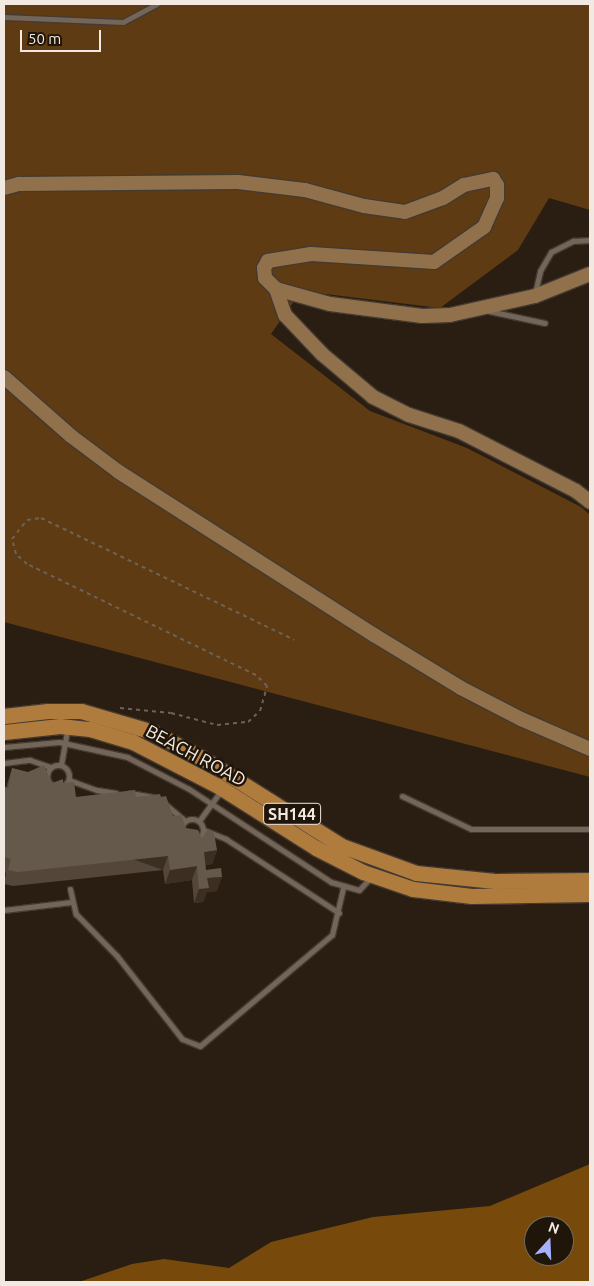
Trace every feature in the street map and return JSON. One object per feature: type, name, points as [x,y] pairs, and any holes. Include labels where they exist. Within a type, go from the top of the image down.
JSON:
[{"type":"main road","name":"SH144","points":[[4,716],[48,711],[81,711],[114,718],[152,732],[263,796],[342,846],[416,874],[495,881],[590,880]]},
{"type":"main road","name":"BEACH ROAD","points":[[4,732],[68,727],[90,729],[133,742],[223,788],[316,848],[372,875],[413,889],[472,896],[590,894]]},
{"type":"main road","points":[[253,808],[263,796]]},
{"type":"street","points":[[4,188],[19,184],[238,182],[305,190],[364,206],[405,212],[443,198],[464,185],[493,179],[497,185],[497,198],[484,227],[434,262],[311,254],[268,261],[264,268],[265,278],[276,289],[285,315],[322,354],[373,397],[409,414],[459,431],[576,491],[590,502]]},
{"type":"street","points":[[276,289],[330,304],[422,316],[450,316],[535,296],[590,274]]},
{"type":"street","points":[[4,377],[71,436],[119,472],[374,636],[461,688],[521,719],[590,749]]},
{"type":"lane","points":[[4,17],[123,22],[157,4]]},
{"type":"lane","points":[[535,296],[540,271],[551,252],[573,242],[590,240]]},
{"type":"lane","points":[[481,309],[545,323]]},
{"type":"lane","points":[[61,765],[68,727]]},
{"type":"lane","points":[[4,746],[41,742],[66,743],[104,750],[146,765],[212,803],[283,852],[343,888],[358,890],[372,875]]},
{"type":"lane","points":[[4,763],[30,760],[50,767],[61,765],[67,769],[69,780]]},
{"type":"lane","points":[[50,767],[47,778],[53,786],[64,786],[69,780]]},
{"type":"lane","points":[[69,780],[97,790],[148,795],[170,806],[185,821],[199,820],[223,788]]},
{"type":"lane","points":[[402,796],[471,829],[590,829]]},
{"type":"lane","points":[[199,820],[204,830],[226,839],[339,913]]},
{"type":"lane","points":[[185,821],[181,831],[188,840],[198,840],[204,830]]},
{"type":"lane","points":[[70,890],[76,914],[117,956],[176,1032],[188,1043],[200,1046],[325,942],[336,928],[343,888]]},
{"type":"lane","points":[[4,910],[72,902]]},
{"type":"path","points":[[135,714],[112,707],[171,713],[217,725],[248,722],[260,711],[267,686],[256,675],[27,564],[16,554],[12,539],[27,520],[40,518],[294,640]]},
{"type":"shaded area","points":[[4,4],[590,4],[590,210],[549,198],[518,250],[440,308],[301,291],[271,334],[370,411],[467,448],[581,507],[590,515],[590,777],[4,622]]},
{"type":"shaded area","points":[[590,1164],[590,1282],[79,1282],[132,1264],[164,1259],[229,1268],[271,1242],[373,1217],[490,1206]]},
{"type":"building","points":[[44,765],[52,783],[63,779],[63,783],[74,782],[76,797],[135,790],[136,797],[160,794],[161,797],[166,796],[173,816],[181,815],[186,828],[198,830],[202,839],[208,829],[214,833],[217,850],[204,852],[206,870],[221,868],[222,877],[207,878],[209,888],[199,889],[197,866],[170,870],[168,856],[18,872],[8,870],[11,859],[4,857],[4,787],[8,788],[12,768],[28,772]]}]
